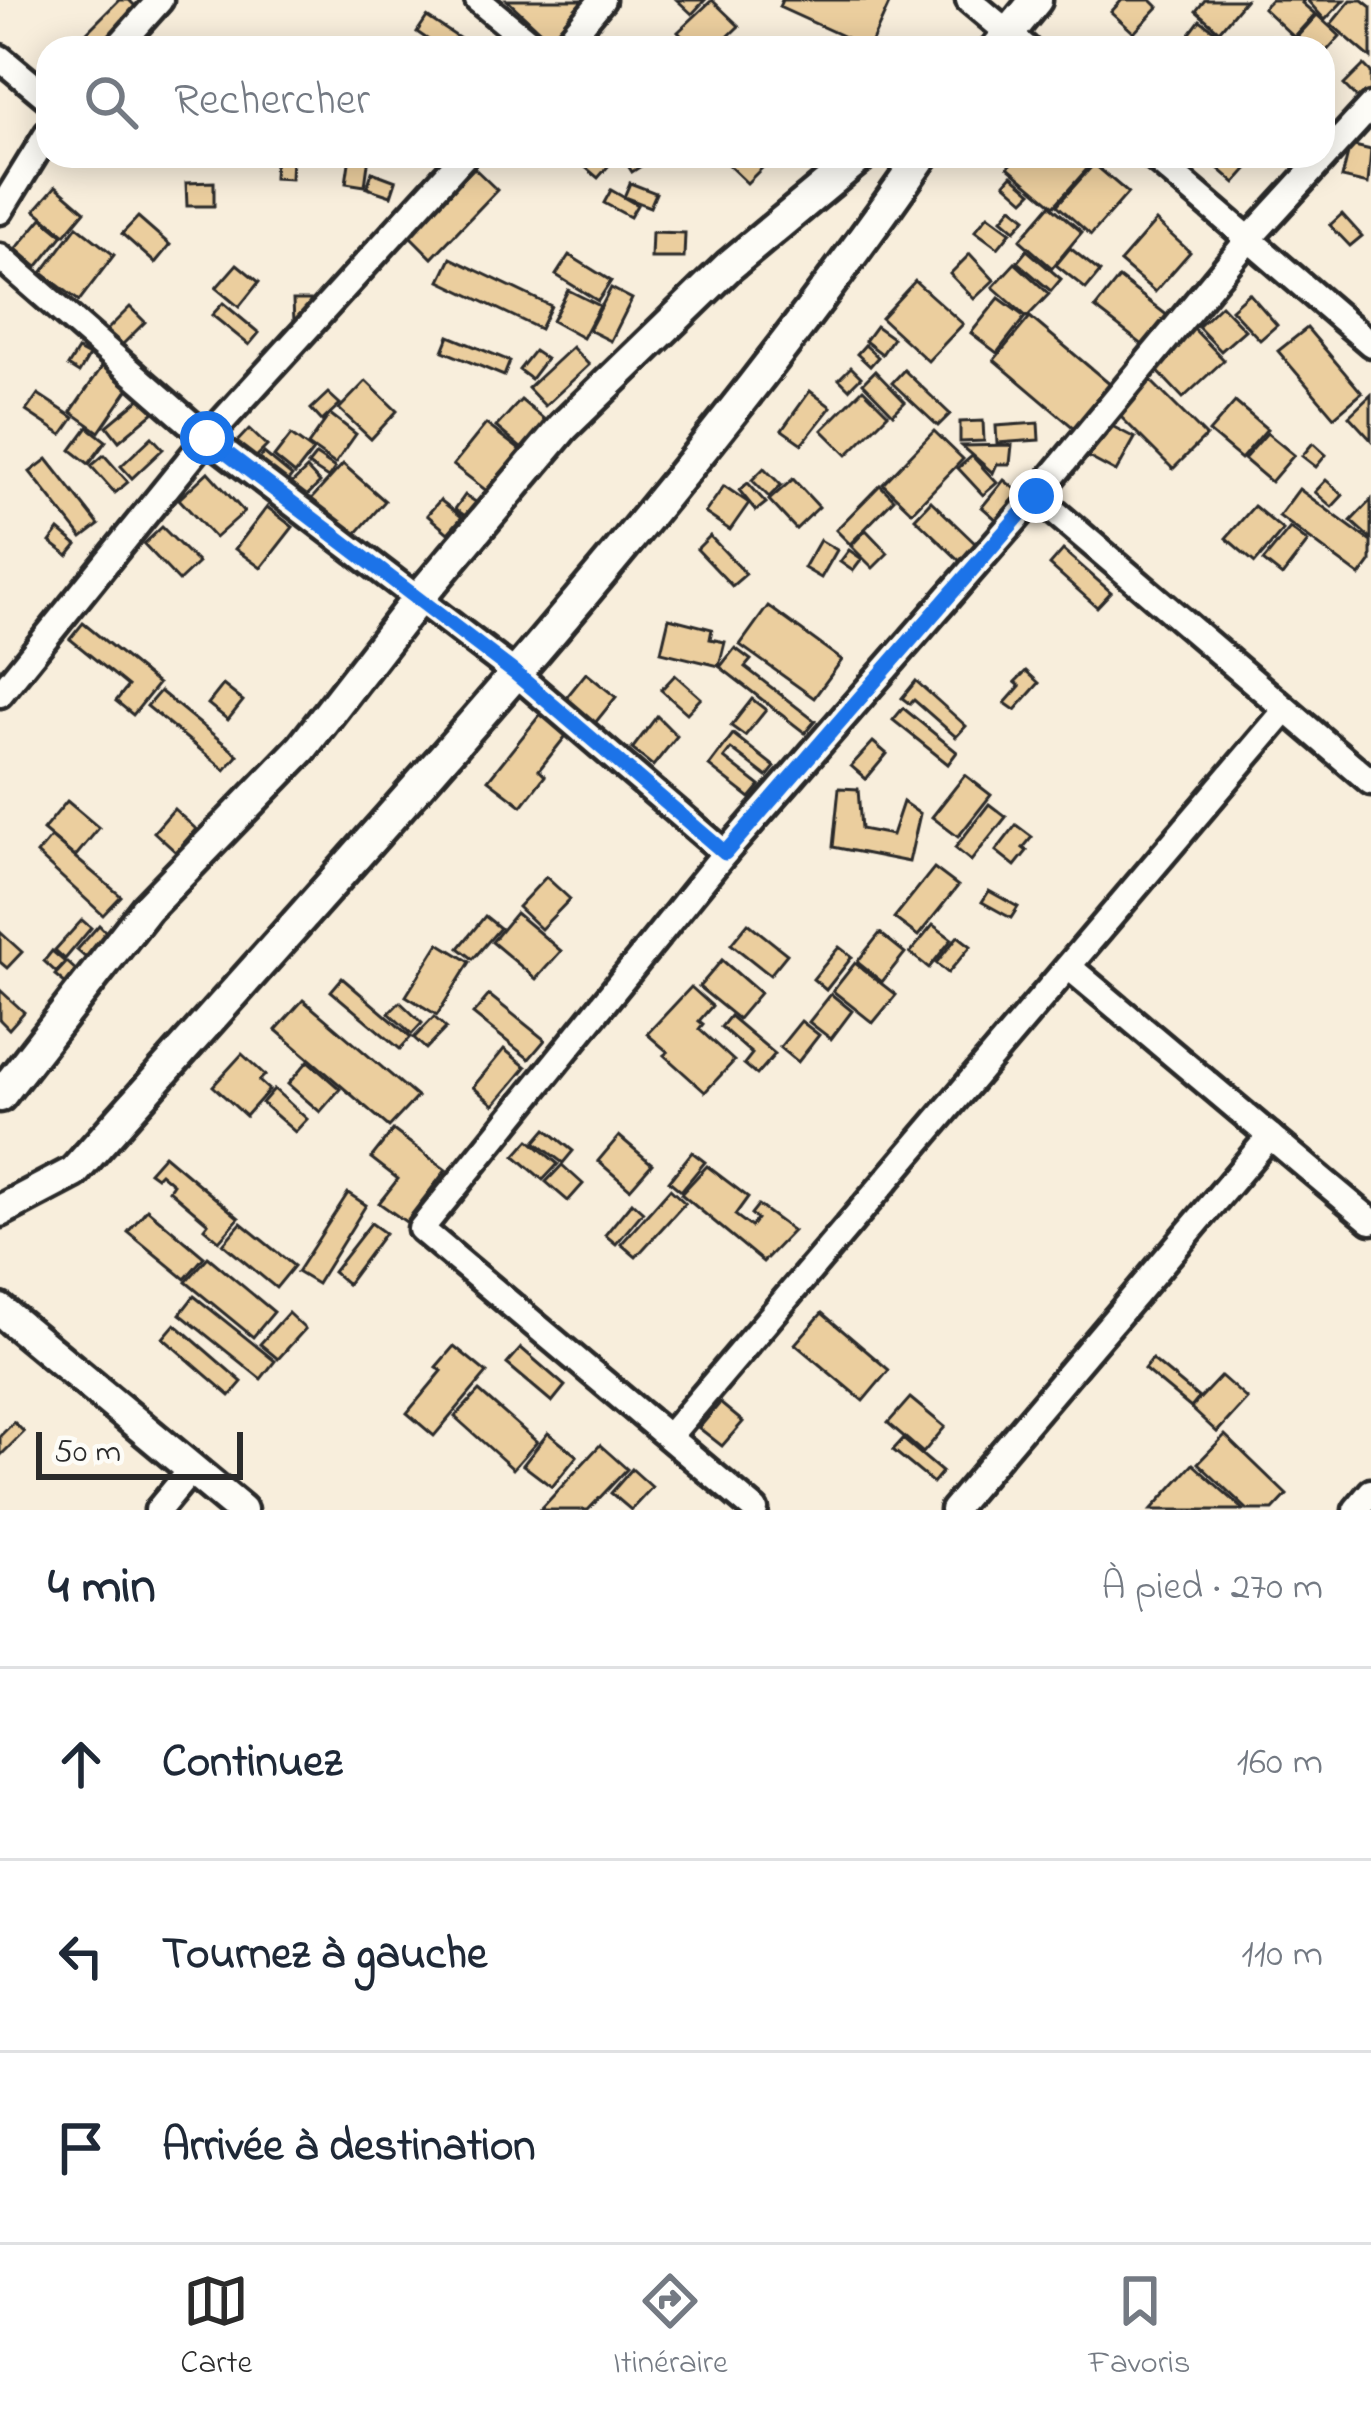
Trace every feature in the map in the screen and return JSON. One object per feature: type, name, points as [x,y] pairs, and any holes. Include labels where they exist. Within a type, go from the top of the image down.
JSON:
[{"type":"street","points":[[128,36],[160,0]]},
{"type":"street","points":[[478,0],[522,36]]},
{"type":"street","points":[[572,36],[602,0]]},
{"type":"street","points":[[969,0],[998,36]]},
{"type":"street","points":[[1011,36],[1036,0]]},
{"type":"street","points":[[0,58],[36,88]]},
{"type":"street","points":[[1335,145],[1371,106]]},
{"type":"street","points":[[0,211],[36,152]]},
{"type":"street","points":[[0,694],[207,438],[453,168]]},
{"type":"street","points":[[0,1096],[147,908],[302,748],[417,600],[563,427],[729,266],[846,168]]},
{"type":"street","points":[[0,1211],[74,1172],[515,673],[828,291],[914,168]]},
{"type":"street","points":[[1167,168],[1371,344]]},
{"type":"street","points":[[755,1510],[421,1229],[725,853],[1314,168]]},
{"type":"street","points":[[0,257],[207,438],[515,673],[725,853]]},
{"type":"street","points":[[1036,496],[1371,782]]},
{"type":"street","points":[[670,1436],[1286,710]]},
{"type":"street","points":[[1070,967],[1371,1221]]},
{"type":"street","points":[[953,1510],[1270,1136]]},
{"type":"street","points":[[0,1310],[241,1510]]},
{"type":"street","points":[[158,1510],[192,1468]]},
{"type":"street","points":[[1356,1510],[1371,1492]]},
{"type":"building","points":[[119,0],[129,0],[137,8],[109,36],[84,35]]},
{"type":"building","points":[[507,0],[587,0],[554,36],[546,36]]},
{"type":"building","points":[[677,0],[705,0],[692,14]]},
{"type":"building","points":[[712,0],[739,26],[729,36],[682,36],[678,32]]},
{"type":"building","points":[[782,0],[891,0],[874,36],[843,36],[779,7]]},
{"type":"building","points":[[1122,0],[1151,0],[1158,7],[1134,33],[1111,12]]},
{"type":"building","points":[[1205,0],[1245,0],[1219,31],[1196,11]]},
{"type":"building","points":[[1271,0],[1304,0],[1315,14],[1293,36],[1263,8]]},
{"type":"building","points":[[1307,0],[1344,0],[1325,20]]},
{"type":"building","points":[[1351,0],[1362,0],[1371,7],[1371,58],[1331,24]]},
{"type":"building","points":[[1317,15],[1340,36],[1335,42],[1335,36],[1298,36]]},
{"type":"building","points":[[427,17],[456,36],[423,36],[417,32]]},
{"type":"building","points":[[1200,20],[1222,36],[1188,36]]},
{"type":"building","points":[[1364,65],[1371,72],[1371,90],[1360,101],[1344,85]]},
{"type":"building","points":[[1350,145],[1371,150],[1368,184],[1342,178]]},
{"type":"building","points":[[274,168],[291,168],[291,179],[274,178]]},
{"type":"building","points":[[348,168],[367,168],[365,186],[346,183]]},
{"type":"building","points":[[474,168],[497,190],[432,258],[409,235]]},
{"type":"building","points":[[586,168],[607,168],[598,178]]},
{"type":"building","points":[[731,168],[762,168],[747,183]]},
{"type":"building","points":[[1009,168],[1088,168],[1054,206]]},
{"type":"building","points":[[1090,168],[1099,168],[1128,193],[1091,235],[1057,205]]},
{"type":"building","points":[[1218,168],[1248,168],[1235,183]]},
{"type":"building","points":[[372,172],[396,181],[391,196],[367,188]]},
{"type":"building","points":[[1012,175],[1032,192],[1024,200],[1005,183]]},
{"type":"building","points":[[214,182],[214,206],[187,206],[186,183]]},
{"type":"building","points":[[630,183],[656,193],[650,207],[624,197]]},
{"type":"building","points":[[56,186],[85,211],[65,235],[35,210]]},
{"type":"building","points":[[611,190],[637,205],[630,217],[604,203]]},
{"type":"building","points":[[1050,205],[1082,232],[1052,268],[1020,240]]},
{"type":"building","points":[[1012,207],[1026,218],[1015,230],[1002,219]]},
{"type":"building","points":[[1342,214],[1362,236],[1350,246],[1330,225]]},
{"type":"building","points":[[988,215],[1011,232],[998,248],[975,231]]},
{"type":"building","points":[[138,217],[170,245],[155,263],[122,234]]},
{"type":"building","points":[[42,218],[63,235],[37,267],[16,249]]},
{"type":"building","points":[[1156,221],[1190,252],[1155,292],[1120,262]]},
{"type":"building","points":[[77,226],[114,255],[79,301],[42,273]]},
{"type":"building","points":[[652,232],[685,233],[684,258],[651,258]]},
{"type":"building","points":[[1070,248],[1100,272],[1086,289],[1056,265]]},
{"type":"building","points":[[1027,250],[1061,279],[1051,291],[1017,262]]},
{"type":"building","points":[[970,254],[994,280],[974,299],[950,274]]},
{"type":"building","points":[[569,255],[611,281],[598,301],[556,275]]},
{"type":"building","points":[[451,258],[551,306],[540,329],[440,281]]},
{"type":"building","points":[[1015,263],[1049,294],[1027,317],[993,287]]},
{"type":"building","points":[[237,264],[259,282],[239,307],[216,288]]},
{"type":"building","points":[[1119,278],[1168,316],[1144,346],[1095,308]]},
{"type":"building","points":[[915,281],[963,324],[928,361],[881,318]]},
{"type":"building","points":[[611,288],[632,299],[611,341],[589,330]]},
{"type":"building","points":[[568,290],[600,306],[583,338],[552,321]]},
{"type":"building","points":[[1249,293],[1277,325],[1260,340],[1231,309]]},
{"type":"building","points":[[999,298],[1025,317],[997,353],[971,333]]},
{"type":"building","points":[[293,300],[310,300],[310,321],[294,322]]},
{"type":"building","points":[[223,303],[259,333],[249,345],[212,315]]},
{"type":"building","points":[[1221,305],[1245,330],[1221,351],[1198,327]]},
{"type":"building","points":[[130,307],[145,322],[119,348],[104,333]]},
{"type":"building","points":[[1030,317],[1112,386],[1075,429],[994,360]]},
{"type":"building","points":[[1190,325],[1224,360],[1183,398],[1150,363]]},
{"type":"building","points":[[876,326],[893,338],[882,354],[865,341]]},
{"type":"building","points":[[1307,328],[1362,393],[1334,417],[1278,351]]},
{"type":"building","points":[[449,336],[510,361],[504,376],[443,351]]},
{"type":"building","points":[[865,345],[878,357],[870,366],[857,354]]},
{"type":"building","points":[[572,347],[589,365],[545,406],[528,388]]},
{"type":"building","points":[[78,350],[89,356],[79,373],[68,366]]},
{"type":"building","points":[[534,351],[546,359],[531,379],[519,370]]},
{"type":"building","points":[[104,364],[132,384],[99,432],[71,412]]},
{"type":"building","points":[[851,367],[861,377],[849,389],[839,379]]},
{"type":"building","points":[[904,370],[950,414],[938,426],[892,383]]},
{"type":"building","points":[[875,371],[905,402],[893,414],[863,383]]},
{"type":"building","points":[[1146,376],[1206,436],[1173,469],[1113,409]]},
{"type":"building","points":[[366,381],[397,411],[371,439],[339,409]]},
{"type":"building","points":[[863,389],[888,414],[847,455],[822,430]]},
{"type":"building","points":[[810,391],[831,407],[802,444],[782,430]]},
{"type":"building","points":[[328,393],[340,404],[322,421],[311,409]]},
{"type":"building","points":[[38,394],[74,418],[62,435],[26,411]]},
{"type":"building","points":[[1371,395],[1371,440],[1349,416]]},
{"type":"building","points":[[142,397],[154,412],[119,441],[107,426]]},
{"type":"building","points":[[521,400],[552,426],[528,454],[496,427]]},
{"type":"building","points":[[1235,402],[1267,429],[1241,459],[1209,432]]},
{"type":"building","points":[[330,414],[356,434],[335,464],[308,445]]},
{"type":"building","points":[[983,421],[984,441],[960,442],[960,422]]},
{"type":"building","points":[[1038,423],[1039,440],[997,443],[996,426]]},
{"type":"building","points":[[1106,423],[1135,438],[1116,472],[1088,457]]},
{"type":"building","points":[[486,424],[520,450],[488,492],[453,465]]},
{"type":"building","points":[[88,427],[106,441],[89,464],[71,450]]},
{"type":"building","points":[[249,429],[267,446],[251,462],[234,445]]},
{"type":"building","points":[[934,431],[963,459],[912,512],[883,484]]},
{"type":"building","points":[[1267,433],[1294,455],[1271,482],[1244,459]]},
{"type":"building","points":[[291,435],[313,451],[295,474],[274,457]]},
{"type":"building","points":[[152,437],[163,449],[132,478],[121,466]]},
{"type":"building","points":[[1313,443],[1326,455],[1316,467],[1302,456]]},
{"type":"building","points":[[1012,445],[1010,464],[997,464],[993,473],[962,446]]},
{"type":"building","points":[[264,453],[292,476],[282,489],[254,466]]},
{"type":"building","points":[[104,455],[128,482],[115,493],[91,466]]},
{"type":"building","points":[[316,455],[335,468],[328,478],[308,465]]},
{"type":"building","points":[[972,456],[997,483],[983,495],[958,468]]},
{"type":"building","points":[[47,459],[99,525],[82,538],[30,472]]},
{"type":"building","points":[[343,464],[385,501],[347,544],[304,507]]},
{"type":"building","points":[[764,468],[781,485],[769,497],[752,480]]},
{"type":"building","points":[[307,469],[320,483],[299,503],[286,489]]},
{"type":"building","points":[[208,472],[244,512],[215,538],[179,499]]},
{"type":"building","points":[[793,479],[819,507],[796,529],[769,500]]},
{"type":"building","points":[[1004,480],[1021,494],[998,521],[982,507]]},
{"type":"building","points":[[1326,480],[1343,495],[1332,507],[1315,492]]},
{"type":"building","points":[[748,483],[766,503],[756,511],[739,490]]},
{"type":"building","points":[[880,485],[894,499],[850,544],[836,530]]},
{"type":"building","points":[[724,486],[749,503],[730,530],[705,513]]},
{"type":"building","points":[[1299,489],[1371,542],[1371,561],[1360,576],[1279,516]]},
{"type":"building","points":[[465,495],[485,508],[476,523],[455,509]]},
{"type":"building","points":[[440,500],[462,517],[448,533],[427,515]]},
{"type":"building","points":[[1371,500],[1371,539],[1351,521]]},
{"type":"building","points":[[931,501],[977,545],[961,562],[915,518]]},
{"type":"building","points":[[1254,506],[1283,530],[1255,563],[1226,538]]},
{"type":"building","points":[[267,507],[293,527],[261,568],[235,549]]},
{"type":"building","points":[[162,527],[198,563],[179,581],[144,544]]},
{"type":"building","points":[[1290,528],[1308,542],[1282,576],[1263,561]]},
{"type":"building","points":[[59,530],[77,545],[68,556],[50,542]]},
{"type":"building","points":[[866,530],[888,553],[873,568],[851,546]]},
{"type":"building","points":[[710,536],[746,574],[732,586],[697,549]]},
{"type":"building","points":[[820,540],[837,550],[821,578],[804,568]]},
{"type":"building","points":[[849,550],[862,559],[853,571],[840,562]]},
{"type":"building","points":[[1063,550],[1111,592],[1097,607],[1050,565]]},
{"type":"building","points":[[768,606],[842,660],[814,698],[740,645]]},
{"type":"building","points":[[669,618],[712,629],[710,639],[725,642],[719,666],[661,652]]},
{"type":"building","points":[[83,623],[158,684],[133,715],[116,701],[128,686],[70,639]]},
{"type":"building","points":[[735,648],[751,660],[745,667],[815,721],[805,733],[720,667]]},
{"type":"building","points":[[1026,671],[1039,683],[1015,710],[1005,703]]},
{"type":"building","points":[[586,673],[616,697],[591,728],[561,704]]},
{"type":"building","points":[[675,675],[701,698],[687,713],[661,690]]},
{"type":"building","points":[[916,681],[966,726],[956,737],[914,700],[910,704],[902,698]]},
{"type":"building","points":[[223,685],[243,701],[228,720],[208,704]]},
{"type":"building","points":[[160,691],[238,755],[225,770],[147,706]]},
{"type":"building","points":[[752,699],[766,710],[745,736],[731,726]]},
{"type":"building","points":[[903,708],[957,752],[948,764],[893,720]]},
{"type":"building","points":[[543,711],[569,732],[539,770],[545,776],[522,806],[488,780]]},
{"type":"building","points":[[657,716],[677,736],[653,766],[632,749]]},
{"type":"building","points":[[733,734],[775,767],[767,777],[731,749],[724,758],[760,786],[750,798],[709,766]]},
{"type":"building","points":[[873,742],[887,754],[866,779],[851,766]]},
{"type":"building","points":[[965,775],[991,795],[958,837],[932,817]]},
{"type":"building","points":[[839,788],[858,789],[861,829],[892,835],[903,802],[920,814],[909,862],[833,847]]},
{"type":"building","points":[[67,801],[99,828],[75,857],[43,830]]},
{"type":"building","points":[[989,804],[1006,817],[971,861],[955,848]]},
{"type":"building","points":[[174,809],[196,829],[176,852],[154,832]]},
{"type":"building","points":[[1016,825],[1032,837],[1015,866],[996,851]]},
{"type":"building","points":[[51,837],[121,896],[103,915],[37,854]]},
{"type":"building","points":[[934,868],[958,886],[918,936],[894,918]]},
{"type":"building","points":[[546,877],[570,899],[541,929],[518,907]]},
{"type":"building","points":[[989,891],[1018,907],[1011,918],[982,902]]},
{"type":"building","points":[[516,913],[561,951],[536,979],[492,942]]},
{"type":"building","points":[[485,916],[500,928],[473,959],[459,948]]},
{"type":"building","points":[[82,920],[91,928],[65,959],[55,950]]},
{"type":"building","points":[[748,923],[787,954],[770,975],[731,944]]},
{"type":"building","points":[[99,925],[108,934],[86,958],[77,950]]},
{"type":"building","points":[[933,925],[952,939],[929,968],[910,953]]},
{"type":"building","points":[[0,932],[22,952],[7,968],[0,962]]},
{"type":"building","points":[[880,933],[905,953],[882,982],[857,962]]},
{"type":"building","points":[[958,936],[971,946],[948,973],[936,963]]},
{"type":"building","points":[[439,943],[470,962],[437,1015],[406,996]]},
{"type":"building","points":[[839,947],[852,957],[826,990],[813,979]]},
{"type":"building","points":[[52,951],[65,962],[56,972],[44,961]]},
{"type":"building","points":[[722,960],[760,993],[738,1019],[699,987]]},
{"type":"building","points":[[67,962],[78,972],[66,984],[55,975]]},
{"type":"building","points":[[855,963],[896,995],[873,1023],[833,991]]},
{"type":"building","points":[[342,978],[411,1037],[400,1049],[331,991]]},
{"type":"building","points":[[691,987],[712,1006],[699,1021],[703,1024],[699,1029],[734,1061],[705,1092],[647,1034]]},
{"type":"building","points":[[0,990],[24,1012],[9,1029],[0,1020]]},
{"type":"building","points":[[831,994],[852,1011],[831,1039],[809,1022]]},
{"type":"building","points":[[489,995],[545,1040],[529,1059],[473,1014]]},
{"type":"building","points":[[303,1000],[417,1097],[389,1127],[276,1030]]},
{"type":"building","points":[[400,1002],[422,1023],[412,1034],[389,1013]]},
{"type":"building","points":[[730,1016],[775,1054],[757,1075],[744,1064],[752,1054],[721,1027]]},
{"type":"building","points":[[434,1017],[446,1028],[426,1049],[414,1038]]},
{"type":"building","points":[[801,1021],[819,1035],[798,1062],[780,1047]]},
{"type":"building","points":[[504,1049],[526,1067],[494,1105],[473,1087]]},
{"type":"building","points":[[242,1054],[265,1075],[259,1081],[269,1090],[246,1116],[213,1086]]},
{"type":"building","points":[[308,1061],[340,1089],[320,1112],[288,1084]]},
{"type":"building","points":[[274,1089],[307,1119],[295,1132],[262,1103]]},
{"type":"building","points":[[546,1129],[573,1151],[563,1163],[535,1142]]},
{"type":"building","points":[[393,1130],[446,1170],[406,1222],[379,1203],[398,1179],[371,1158]]},
{"type":"building","points":[[619,1136],[652,1164],[630,1189],[598,1161]]},
{"type":"building","points":[[529,1140],[558,1164],[543,1180],[515,1156]]},
{"type":"building","points":[[692,1152],[705,1162],[681,1191],[669,1181]]},
{"type":"building","points":[[164,1155],[239,1218],[219,1241],[204,1228],[208,1223],[169,1190],[173,1184],[160,1173],[156,1177],[149,1172]]},
{"type":"building","points":[[562,1165],[583,1184],[568,1201],[546,1182]]},
{"type":"building","points":[[707,1166],[748,1197],[735,1215],[751,1227],[757,1219],[751,1214],[758,1205],[793,1231],[763,1262],[681,1194]]},
{"type":"building","points":[[670,1189],[685,1203],[636,1257],[621,1244]]},
{"type":"building","points":[[348,1193],[366,1205],[317,1284],[297,1272]]},
{"type":"building","points":[[632,1202],[643,1212],[616,1244],[605,1235]]},
{"type":"building","points":[[147,1209],[204,1257],[185,1279],[128,1232]]},
{"type":"building","points":[[241,1223],[294,1266],[276,1288],[223,1244]]},
{"type":"building","points":[[371,1223],[385,1233],[347,1284],[333,1272]]},
{"type":"building","points":[[208,1257],[274,1312],[253,1337],[186,1282]]},
{"type":"building","points":[[194,1296],[275,1361],[261,1379],[180,1314]]},
{"type":"building","points":[[288,1313],[305,1329],[278,1359],[260,1344]]},
{"type":"building","points":[[822,1313],[889,1370],[863,1401],[795,1344]]},
{"type":"building","points":[[175,1324],[242,1382],[230,1396],[163,1338]]},
{"type":"building","points":[[454,1346],[487,1373],[434,1436],[407,1413],[442,1371],[436,1367]]},
{"type":"building","points":[[521,1348],[565,1386],[552,1402],[507,1364]]},
{"type":"building","points":[[1152,1359],[1199,1398],[1191,1408],[1144,1369]]},
{"type":"building","points":[[1221,1376],[1247,1399],[1217,1432],[1191,1408]]},
{"type":"building","points":[[479,1391],[537,1442],[513,1469],[455,1417]]},
{"type":"building","points":[[910,1398],[945,1427],[923,1453],[888,1423]]},
{"type":"building","points":[[720,1403],[743,1422],[722,1446],[699,1428]]},
{"type":"building","points":[[14,1422],[24,1432],[0,1456],[0,1436]]},
{"type":"building","points":[[548,1433],[577,1456],[552,1487],[523,1465]]},
{"type":"building","points":[[1225,1435],[1287,1495],[1273,1510],[1248,1510],[1198,1463]]},
{"type":"building","points":[[903,1439],[942,1472],[933,1483],[893,1450]]},
{"type":"building","points":[[600,1445],[627,1469],[588,1510],[540,1510]]},
{"type":"building","points":[[1193,1464],[1244,1510],[1151,1510]]},
{"type":"building","points":[[632,1469],[652,1487],[631,1510],[611,1493]]},
{"type":"route","points":[[207,438],[515,673],[725,853],[1036,496]]}]
